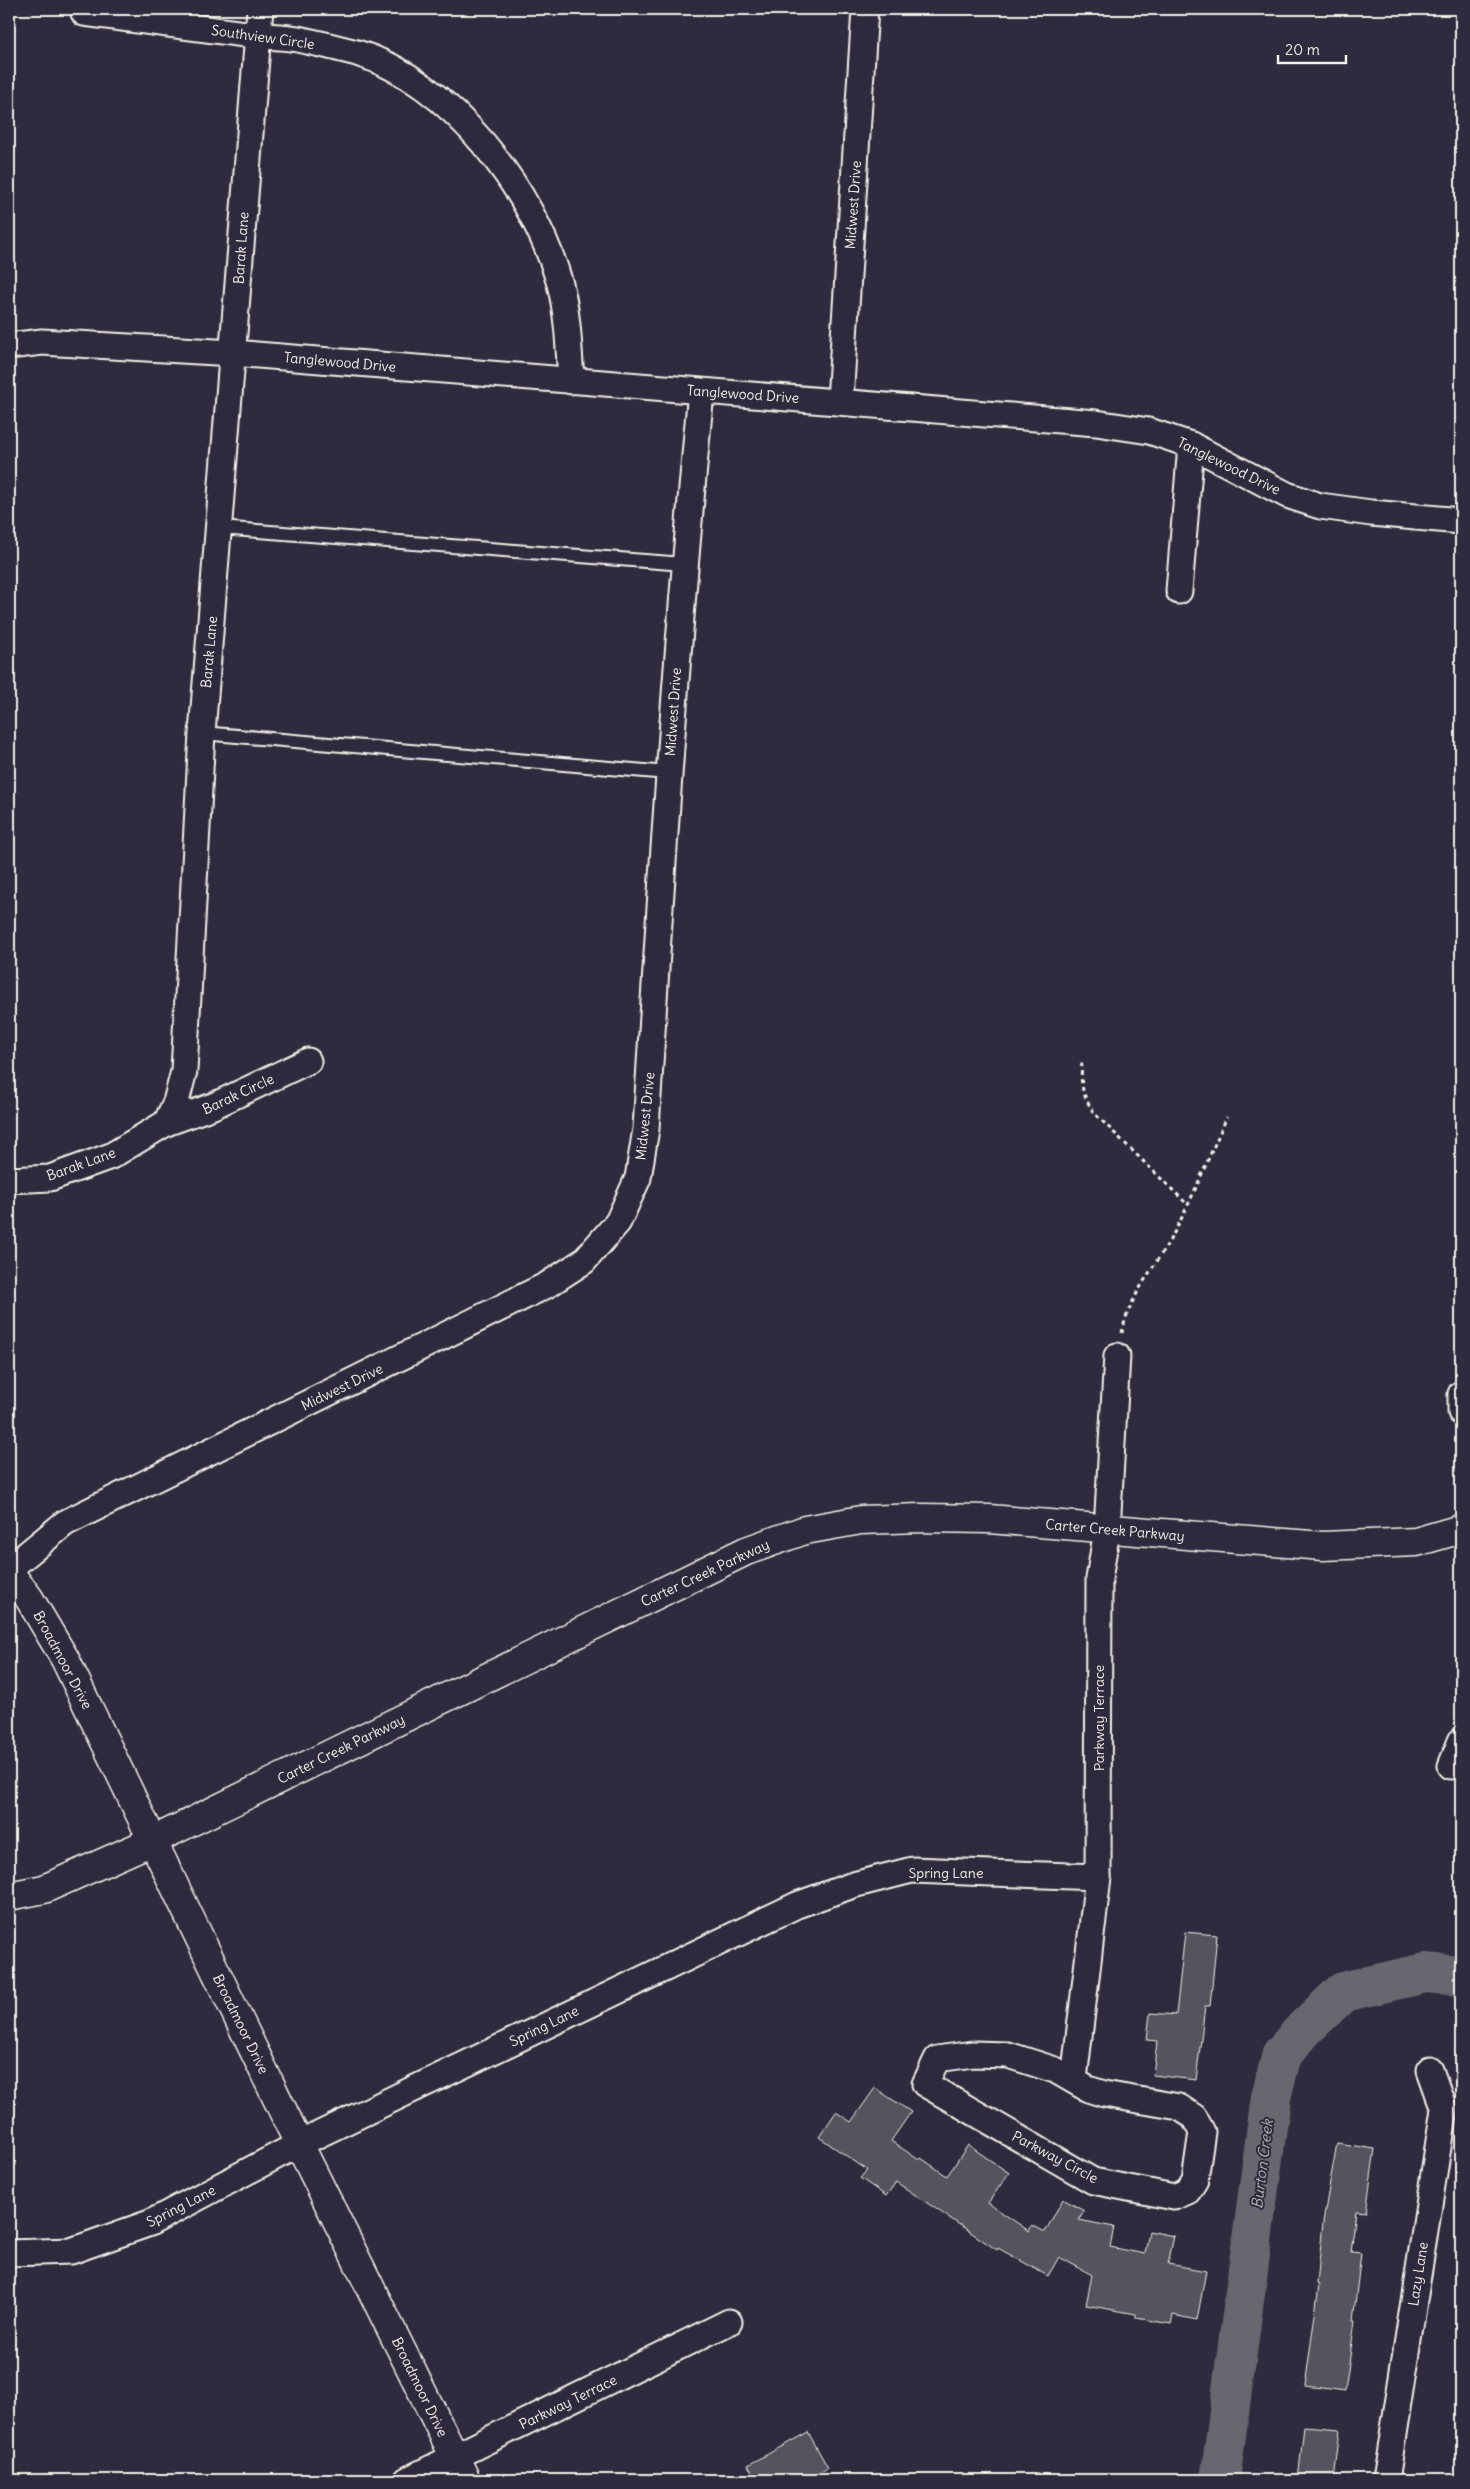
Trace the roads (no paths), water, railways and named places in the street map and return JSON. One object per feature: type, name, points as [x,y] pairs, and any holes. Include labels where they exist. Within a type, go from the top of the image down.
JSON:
[{"type":"street","name":"Barak Lane","points":[[9,1180],[50,1178],[111,1156],[166,1124],[176,1102],[184,1071],[202,733],[260,9]]},
{"type":"street","name":"Midwest Drive","points":[[840,401],[865,9]]},
{"type":"street","name":"Southview Circle","points":[[84,13],[258,36],[297,39],[358,54],[396,70],[439,97],[474,133],[510,177],[541,236],[560,284],[568,339],[571,381]]},
{"type":"street","name":"Tanglewood Drive","points":[[9,346],[42,342],[233,353],[1096,423],[1149,431],[1191,445],[1287,495],[1320,506],[1371,513],[1461,521]]},
{"type":"street","name":"Midwest Drive","points":[[9,1570],[65,1523],[547,1285],[584,1261],[618,1222],[638,1178],[646,1129],[668,773],[684,564],[701,392]]},
{"type":"street","points":[[1179,591],[1191,445]]},
{"type":"street","name":"Barak Circle","points":[[166,1124],[214,1106],[308,1061]]},
{"type":"street","name":"Parkway Terrace","points":[[1074,2079],[1098,1877],[1099,1578],[1107,1530],[1117,1356]]},
{"type":"street","points":[[1461,1394],[1461,1412]]},
{"type":"street","name":"Carter Creek Parkway","points":[[9,1896],[44,1889],[152,1841],[746,1551],[805,1530],[861,1520],[921,1518],[989,1519],[1323,1546],[1416,1542],[1461,1529]]},
{"type":"street","name":"Broadmoor Drive","points":[[9,1570],[65,1659],[299,2144],[461,2469]]},
{"type":"street","points":[[1451,1766],[1461,1741]]},
{"type":"street","name":"Spring Lane","points":[[9,2253],[71,2251],[150,2223],[299,2144],[797,1905],[853,1885],[912,1870],[1098,1877]]},
{"type":"street","name":"Parkway Circle","points":[[973,2054],[1008,2055],[1055,2070],[1074,2079],[1088,2089],[1104,2094],[1179,2107],[1194,2117],[1202,2132],[1195,2180],[1188,2191],[1174,2196],[1093,2181],[925,2084],[937,2059],[973,2054]]},
{"type":"street","name":"Lazy Lane","points":[[1386,2480],[1444,2109],[1430,2070]]},
{"type":"street","name":"Parkway Terrace","points":[[407,2480],[461,2469],[729,2322]]},
{"type":"lane","points":[[219,528],[684,564]]},
{"type":"lane","points":[[202,733],[668,773]]},
{"type":"waterway","name":"Burton Creek","points":[[1220,2480],[1271,2097],[1282,2054],[1305,2028],[1343,1992],[1425,1973],[1461,1976]]}]
